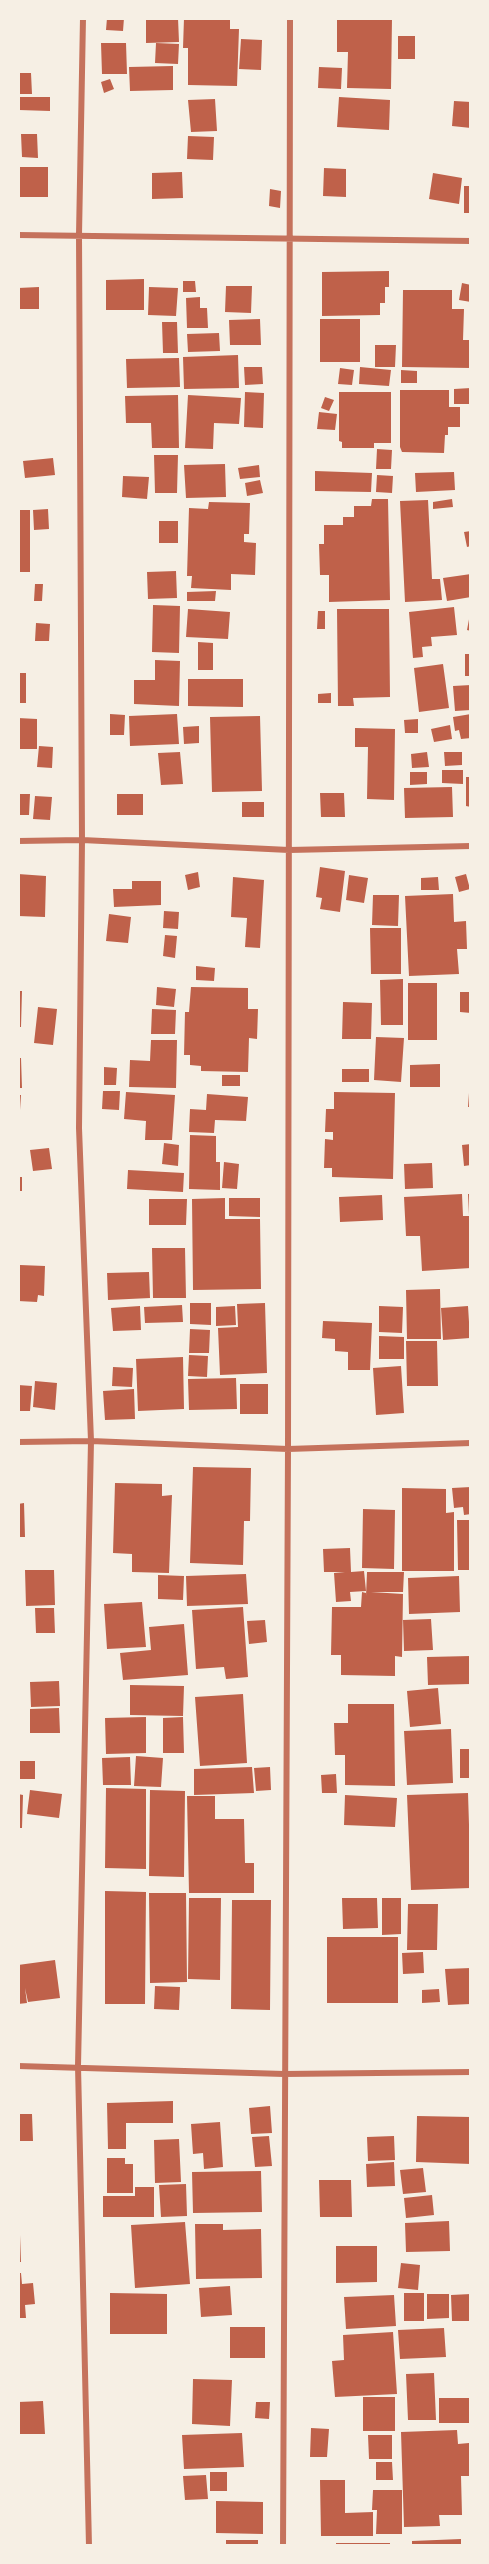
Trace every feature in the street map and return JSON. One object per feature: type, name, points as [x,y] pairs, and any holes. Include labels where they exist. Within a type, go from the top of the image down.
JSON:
[{"type":"street","points":[[83,18],[79,235],[82,840],[79,1128],[91,1441],[78,2066],[89,2546]]},
{"type":"street","points":[[284,2546],[290,18]]},
{"type":"street","points":[[18,235],[471,241]]},
{"type":"street","points":[[18,841],[82,840],[289,850],[471,846]]},
{"type":"street","points":[[18,1442],[91,1441],[288,1449],[471,1443]]},
{"type":"street","points":[[18,2066],[78,2066],[284,2074],[471,2072]]},
{"type":"building","points":[[107,18],[124,18],[123,31],[106,30]]},
{"type":"building","points":[[146,18],[178,18],[179,42],[146,43]]},
{"type":"building","points":[[184,18],[230,18],[230,29],[239,29],[237,86],[188,85],[188,48],[183,48]]},
{"type":"building","points":[[337,18],[392,18],[391,89],[347,88],[348,52],[337,52]]},
{"type":"building","points":[[398,36],[415,36],[415,59],[398,59]]},
{"type":"building","points":[[241,39],[262,40],[261,70],[239,69]]},
{"type":"building","points":[[101,43],[126,43],[127,74],[102,74]]},
{"type":"building","points":[[156,43],[179,44],[178,64],[155,63]]},
{"type":"building","points":[[173,66],[173,90],[130,91],[129,67]]},
{"type":"building","points":[[319,67],[342,68],[341,89],[318,88]]},
{"type":"building","points":[[18,73],[31,73],[32,94],[18,94]]},
{"type":"building","points":[[110,79],[114,89],[104,93],[101,82]]},
{"type":"building","points":[[19,97],[50,97],[50,111],[19,110]]},
{"type":"building","points":[[339,97],[390,100],[389,130],[337,127]]},
{"type":"building","points":[[215,99],[217,131],[191,132],[188,100]]},
{"type":"building","points":[[454,101],[471,102],[471,128],[452,126]]},
{"type":"building","points":[[21,134],[37,134],[38,158],[22,157]]},
{"type":"building","points":[[188,136],[214,137],[213,160],[187,159]]},
{"type":"building","points":[[18,167],[48,167],[48,197],[18,197]]},
{"type":"building","points":[[324,168],[346,169],[346,197],[323,196]]},
{"type":"building","points":[[182,172],[183,198],[152,199],[152,173]]},
{"type":"building","points":[[433,173],[462,178],[459,204],[429,199]]},
{"type":"building","points":[[464,186],[471,186],[471,213],[464,213]]},
{"type":"building","points":[[270,189],[281,191],[280,208],[269,206]]},
{"type":"building","points":[[389,271],[389,287],[385,287],[385,303],[380,303],[380,315],[322,316],[322,272]]},
{"type":"building","points":[[144,279],[144,310],[106,310],[106,280]]},
{"type":"building","points":[[183,281],[195,281],[196,292],[183,292]]},
{"type":"building","points":[[462,283],[471,285],[471,302],[459,300]]},
{"type":"building","points":[[226,286],[252,286],[251,313],[225,312]]},
{"type":"building","points":[[39,287],[39,309],[18,309],[18,288]]},
{"type":"building","points":[[149,287],[178,288],[176,316],[148,315]]},
{"type":"building","points":[[403,290],[452,290],[452,309],[464,309],[463,340],[471,340],[471,368],[402,367]]},
{"type":"building","points":[[200,297],[200,308],[207,308],[208,328],[187,328],[186,298]]},
{"type":"building","points":[[260,319],[261,345],[230,345],[229,320]]},
{"type":"building","points":[[320,319],[360,319],[360,362],[320,362]]},
{"type":"building","points":[[162,322],[177,322],[178,353],[163,353]]},
{"type":"building","points":[[219,333],[220,351],[188,352],[187,334]]},
{"type":"building","points":[[375,345],[396,345],[395,367],[375,367]]},
{"type":"building","points":[[238,355],[239,388],[184,389],[183,357]]},
{"type":"building","points":[[179,358],[180,387],[127,388],[126,359]]},
{"type":"building","points":[[244,367],[262,367],[263,384],[245,385]]},
{"type":"building","points":[[360,367],[391,370],[389,386],[359,384]]},
{"type":"building","points":[[340,368],[354,370],[352,385],[338,384]]},
{"type":"building","points":[[401,370],[417,371],[417,383],[401,383]]},
{"type":"building","points":[[471,388],[471,404],[454,404],[454,389]]},
{"type":"building","points":[[400,390],[449,390],[449,407],[460,407],[460,427],[448,427],[444,453],[402,452],[400,447]]},
{"type":"building","points":[[245,392],[264,393],[263,428],[244,427]]},
{"type":"building","points":[[339,392],[391,392],[391,443],[374,443],[374,448],[342,448],[342,442],[339,441]]},
{"type":"building","points":[[178,395],[179,448],[152,448],[151,423],[126,423],[125,396]]},
{"type":"building","points":[[188,395],[241,398],[239,424],[214,423],[213,449],[185,448]]},
{"type":"building","points":[[325,397],[334,400],[329,411],[321,408]]},
{"type":"building","points":[[319,412],[337,414],[335,430],[317,429]]},
{"type":"building","points":[[377,449],[392,450],[391,469],[376,469]]},
{"type":"building","points":[[154,455],[178,455],[177,493],[155,493]]},
{"type":"building","points":[[53,458],[55,475],[25,478],[23,461]]},
{"type":"building","points":[[225,464],[226,497],[186,498],[184,465]]},
{"type":"building","points":[[259,465],[260,477],[240,479],[238,468]]},
{"type":"building","points":[[315,471],[372,473],[371,492],[315,491]]},
{"type":"building","points":[[454,472],[455,490],[416,492],[415,473]]},
{"type":"building","points":[[377,475],[393,476],[392,493],[376,492]]},
{"type":"building","points":[[123,476],[149,477],[147,499],[122,497]]},
{"type":"building","points":[[260,480],[263,493],[247,496],[245,483]]},
{"type":"building","points":[[372,499],[388,499],[390,600],[329,602],[329,575],[320,575],[319,544],[324,544],[324,525],[343,525],[343,517],[354,517],[354,506],[371,506]]},
{"type":"building","points":[[452,499],[453,507],[433,509],[433,502]]},
{"type":"building","points":[[428,500],[432,579],[440,579],[442,600],[405,602],[400,501]]},
{"type":"building","points":[[209,502],[250,503],[249,534],[244,534],[244,542],[256,543],[255,575],[231,574],[231,590],[191,588],[192,576],[187,576],[189,508],[208,509]]},
{"type":"building","points":[[48,509],[49,529],[34,530],[33,510]]},
{"type":"building","points":[[18,510],[30,510],[30,572],[18,572]]},
{"type":"building","points":[[159,521],[178,521],[178,543],[159,543]]},
{"type":"building","points":[[471,531],[471,546],[467,547],[464,532]]},
{"type":"building","points":[[176,571],[177,598],[148,599],[147,572]]},
{"type":"building","points":[[471,574],[471,597],[447,601],[443,578]]},
{"type":"building","points":[[35,584],[43,584],[42,601],[34,601]]},
{"type":"building","points":[[216,591],[215,601],[187,601],[187,592]]},
{"type":"building","points":[[153,605],[180,606],[179,653],[152,652]]},
{"type":"building","points":[[454,607],[457,635],[431,637],[432,646],[422,647],[423,657],[413,658],[409,612]]},
{"type":"building","points":[[188,609],[230,612],[228,639],[186,637]]},
{"type":"building","points":[[337,609],[389,609],[390,697],[353,698],[354,706],[338,706]]},
{"type":"building","points":[[318,611],[325,611],[325,629],[317,629]]},
{"type":"building","points":[[471,614],[471,631],[467,630]]},
{"type":"building","points":[[36,623],[50,624],[49,641],[35,641]]},
{"type":"building","points":[[198,642],[213,643],[213,670],[198,670]]},
{"type":"building","points":[[465,654],[471,654],[471,676],[465,676]]},
{"type":"building","points":[[155,660],[180,661],[179,706],[134,704],[134,680],[155,680]]},
{"type":"building","points":[[443,664],[449,708],[419,712],[414,668]]},
{"type":"building","points":[[18,673],[26,673],[26,703],[18,703]]},
{"type":"building","points":[[188,679],[243,679],[243,707],[188,706]]},
{"type":"building","points":[[471,685],[471,710],[455,711],[453,686]]},
{"type":"building","points":[[331,693],[331,703],[318,703],[318,694]]},
{"type":"building","points":[[110,714],[125,715],[124,735],[110,735]]},
{"type":"building","points":[[177,714],[179,744],[130,746],[129,716]]},
{"type":"building","points":[[471,714],[471,738],[461,739],[459,730],[455,731],[453,717]]},
{"type":"building","points":[[260,716],[262,791],[212,792],[210,717]]},
{"type":"building","points":[[18,718],[37,719],[37,749],[18,749]]},
{"type":"building","points":[[418,719],[418,733],[405,733],[404,720]]},
{"type":"building","points":[[450,725],[452,739],[434,742],[431,729]]},
{"type":"building","points":[[199,726],[199,743],[184,744],[183,727]]},
{"type":"building","points":[[355,728],[395,729],[394,800],[367,799],[368,747],[355,747]]},
{"type":"building","points":[[39,746],[53,747],[52,768],[37,767]]},
{"type":"building","points":[[180,752],[183,784],[161,785],[158,753]]},
{"type":"building","points":[[427,752],[429,767],[412,768],[411,754]]},
{"type":"building","points":[[444,752],[462,752],[462,765],[445,766]]},
{"type":"building","points":[[442,770],[463,770],[463,784],[442,783]]},
{"type":"building","points":[[410,772],[427,772],[427,784],[410,785]]},
{"type":"building","points":[[466,777],[471,777],[471,807],[466,806]]},
{"type":"building","points":[[452,787],[453,817],[405,818],[404,788]]},
{"type":"building","points":[[320,793],[344,793],[345,817],[321,817]]},
{"type":"building","points":[[18,794],[30,794],[29,815],[18,815]]},
{"type":"building","points":[[117,794],[143,794],[143,815],[117,815]]},
{"type":"building","points":[[35,796],[52,797],[50,820],[33,819]]},
{"type":"building","points":[[242,802],[264,802],[264,817],[242,817]]},
{"type":"building","points":[[320,867],[345,871],[340,912],[320,909],[322,898],[316,897]]},
{"type":"building","points":[[198,872],[200,887],[188,890],[185,875]]},
{"type":"building","points":[[18,874],[46,876],[45,917],[18,916]]},
{"type":"building","points":[[466,874],[470,889],[459,892],[455,877]]},
{"type":"building","points":[[349,875],[368,878],[364,903],[346,900]]},
{"type":"building","points":[[233,877],[264,880],[260,948],[245,947],[247,918],[231,917]]},
{"type":"building","points":[[438,877],[439,890],[421,890],[421,878]]},
{"type":"building","points":[[132,881],[161,881],[161,905],[114,907],[113,889],[132,889]]},
{"type":"building","points":[[453,894],[454,922],[466,921],[467,949],[457,949],[459,974],[409,976],[405,896]]},
{"type":"building","points":[[373,895],[399,895],[398,926],[372,925]]},
{"type":"building","points":[[164,911],[179,912],[178,929],[163,928]]},
{"type":"building","points":[[109,914],[131,917],[128,943],[106,941]]},
{"type":"building","points":[[370,928],[401,928],[401,974],[371,974]]},
{"type":"building","points":[[165,935],[177,936],[175,958],[163,956]]},
{"type":"building","points":[[196,966],[215,968],[214,981],[196,980]]},
{"type":"building","points":[[403,979],[403,1025],[381,1025],[380,980]]},
{"type":"building","points":[[408,983],[437,983],[437,1040],[408,1040]]},
{"type":"building","points":[[157,987],[176,989],[174,1007],[156,1005]]},
{"type":"building","points":[[191,987],[248,988],[248,1009],[258,1009],[257,1039],[249,1038],[248,1072],[201,1071],[201,1066],[190,1065],[190,1055],[184,1055],[185,1012],[189,1012]]},
{"type":"building","points":[[18,991],[22,991],[21,1027],[18,1027]]},
{"type":"building","points":[[460,992],[471,992],[471,1013],[460,1012]]},
{"type":"building","points":[[343,1002],[372,1003],[371,1039],[342,1039]]},
{"type":"building","points":[[38,1007],[57,1009],[53,1045],[34,1043]]},
{"type":"building","points":[[152,1009],[176,1010],[175,1034],[151,1034]]},
{"type":"building","points":[[376,1037],[404,1038],[401,1082],[374,1080]]},
{"type":"building","points":[[151,1040],[177,1040],[176,1088],[129,1087],[130,1060],[150,1061]]},
{"type":"building","points":[[18,1058],[21,1058],[22,1088],[18,1088]]},
{"type":"building","points":[[440,1064],[440,1087],[410,1087],[410,1065]]},
{"type":"building","points":[[104,1067],[117,1068],[116,1085],[104,1085]]},
{"type":"building","points":[[342,1069],[369,1069],[369,1082],[342,1082]]},
{"type":"building","points":[[222,1075],[240,1075],[240,1086],[222,1086]]},
{"type":"building","points":[[103,1091],[120,1091],[119,1110],[102,1109]]},
{"type":"building","points":[[126,1092],[175,1095],[172,1140],[145,1140],[146,1121],[124,1119]]},
{"type":"building","points":[[334,1092],[395,1093],[393,1179],[332,1177],[332,1168],[324,1168],[325,1139],[333,1140],[333,1132],[325,1132],[326,1109],[334,1109]]},
{"type":"building","points":[[469,1093],[471,1093],[471,1107],[468,1107]]},
{"type":"building","points":[[207,1094],[248,1097],[246,1121],[215,1120],[214,1133],[189,1132],[190,1109],[206,1110]]},
{"type":"building","points":[[18,1095],[21,1095],[20,1110],[18,1110]]},
{"type":"building","points":[[190,1135],[216,1136],[216,1162],[220,1162],[220,1190],[189,1189]]},
{"type":"building","points":[[164,1143],[179,1145],[178,1166],[162,1164]]},
{"type":"building","points":[[471,1144],[471,1165],[464,1166],[462,1145]]},
{"type":"building","points":[[49,1148],[52,1169],[33,1171],[30,1150]]},
{"type":"building","points":[[224,1162],[239,1164],[237,1189],[222,1188]]},
{"type":"building","points":[[432,1163],[433,1188],[405,1189],[404,1164]]},
{"type":"building","points":[[128,1170],[184,1173],[183,1192],[127,1189]]},
{"type":"building","points":[[18,1177],[22,1177],[22,1191],[18,1191]]},
{"type":"building","points":[[462,1194],[463,1216],[471,1216],[471,1268],[422,1271],[420,1236],[406,1236],[404,1197]]},
{"type":"building","points":[[468,1194],[471,1194],[471,1215],[469,1215]]},
{"type":"building","points":[[382,1195],[383,1220],[340,1222],[339,1197]]},
{"type":"building","points":[[225,1198],[225,1219],[260,1219],[261,1289],[193,1290],[192,1199]]},
{"type":"building","points":[[229,1198],[260,1198],[260,1217],[229,1216]]},
{"type":"building","points":[[149,1199],[187,1199],[186,1225],[149,1225]]},
{"type":"building","points":[[152,1248],[185,1248],[186,1298],[153,1298]]},
{"type":"building","points":[[20,1265],[45,1266],[44,1296],[38,1295],[37,1302],[18,1301]]},
{"type":"building","points":[[149,1272],[150,1298],[108,1300],[107,1273]]},
{"type":"building","points":[[440,1289],[441,1339],[407,1339],[406,1290]]},
{"type":"building","points":[[190,1303],[211,1303],[211,1325],[190,1324]]},
{"type":"building","points":[[265,1303],[267,1373],[220,1375],[218,1328],[238,1327],[237,1304]]},
{"type":"building","points":[[182,1305],[183,1322],[145,1323],[144,1307]]},
{"type":"building","points":[[140,1306],[141,1330],[113,1331],[111,1308]]},
{"type":"building","points":[[235,1306],[236,1325],[216,1326],[216,1307]]},
{"type":"building","points":[[379,1306],[403,1307],[402,1333],[379,1332]]},
{"type":"building","points":[[468,1306],[470,1338],[443,1340],[441,1308]]},
{"type":"building","points":[[323,1321],[372,1323],[370,1370],[348,1370],[348,1352],[335,1351],[335,1339],[322,1338]]},
{"type":"building","points":[[190,1329],[210,1330],[209,1353],[189,1353]]},
{"type":"building","points":[[379,1336],[404,1337],[404,1359],[379,1359]]},
{"type":"building","points":[[406,1341],[437,1341],[438,1386],[407,1386]]},
{"type":"building","points":[[189,1355],[208,1356],[207,1377],[188,1376]]},
{"type":"building","points":[[183,1357],[184,1409],[138,1411],[136,1359]]},
{"type":"building","points":[[401,1366],[404,1413],[376,1415],[373,1368]]},
{"type":"building","points":[[113,1367],[133,1368],[132,1387],[112,1386]]},
{"type":"building","points":[[236,1378],[237,1409],[189,1410],[188,1379]]},
{"type":"building","points":[[35,1381],[57,1383],[55,1410],[33,1407]]},
{"type":"building","points":[[240,1384],[268,1384],[268,1414],[240,1414]]},
{"type":"building","points":[[18,1385],[32,1386],[30,1411],[18,1411]]},
{"type":"building","points":[[134,1389],[135,1419],[105,1420],[103,1391]]},
{"type":"building","points":[[193,1467],[251,1468],[250,1521],[244,1521],[243,1565],[190,1563]]},
{"type":"building","points":[[115,1483],[162,1484],[162,1496],[172,1495],[169,1573],[132,1572],[132,1554],[113,1553]]},
{"type":"building","points":[[471,1487],[471,1514],[464,1515],[463,1507],[454,1508],[452,1488]]},
{"type":"building","points":[[402,1488],[446,1489],[446,1513],[454,1512],[454,1571],[402,1571]]},
{"type":"building","points":[[24,1503],[25,1537],[18,1537],[18,1504]]},
{"type":"building","points":[[363,1509],[395,1510],[394,1569],[362,1568]]},
{"type":"building","points":[[457,1520],[471,1520],[471,1570],[458,1570]]},
{"type":"building","points":[[350,1548],[351,1572],[364,1571],[366,1591],[350,1592],[351,1601],[336,1602],[334,1573],[345,1572],[324,1572],[323,1549]]},
{"type":"building","points":[[25,1570],[54,1570],[55,1605],[26,1606]]},
{"type":"building","points":[[367,1572],[404,1572],[403,1592],[371,1592],[403,1594],[402,1657],[395,1656],[395,1676],[341,1675],[341,1655],[331,1655],[332,1607],[361,1607],[362,1592],[366,1593],[366,1596]]},
{"type":"building","points":[[246,1574],[248,1604],[187,1606],[186,1576]]},
{"type":"building","points":[[158,1575],[184,1576],[183,1600],[158,1599]]},
{"type":"building","points":[[459,1576],[460,1612],[409,1614],[408,1578]]},
{"type":"building","points":[[142,1602],[146,1647],[107,1649],[104,1604]]},
{"type":"building","points":[[243,1607],[248,1677],[226,1679],[224,1667],[196,1669],[192,1610]]},
{"type":"building","points":[[35,1608],[54,1608],[55,1633],[36,1633]]},
{"type":"building","points":[[431,1619],[433,1650],[404,1651],[403,1620]]},
{"type":"building","points":[[265,1620],[267,1642],[249,1644],[247,1621]]},
{"type":"building","points":[[184,1624],[188,1675],[123,1680],[120,1653],[151,1650],[149,1627]]},
{"type":"building","points":[[471,1656],[471,1684],[428,1685],[427,1657]]},
{"type":"building","points":[[59,1681],[60,1706],[31,1707],[30,1682]]},
{"type":"building","points":[[130,1685],[184,1686],[183,1716],[130,1715]]},
{"type":"building","points":[[438,1688],[441,1724],[410,1727],[407,1691]]},
{"type":"building","points":[[243,1694],[247,1763],[200,1766],[195,1697]]},
{"type":"building","points":[[348,1704],[394,1704],[395,1786],[345,1785],[345,1755],[335,1755],[334,1723],[348,1723]]},
{"type":"building","points":[[59,1708],[60,1733],[30,1733],[30,1709]]},
{"type":"building","points":[[146,1717],[146,1753],[106,1754],[105,1718]]},
{"type":"building","points":[[183,1717],[184,1753],[163,1753],[163,1718]]},
{"type":"building","points":[[451,1729],[453,1783],[407,1785],[404,1731]]},
{"type":"building","points":[[460,1749],[471,1749],[471,1778],[460,1778]]},
{"type":"building","points":[[136,1756],[163,1758],[161,1787],[134,1786]]},
{"type":"building","points":[[130,1757],[131,1785],[103,1785],[102,1758]]},
{"type":"building","points":[[20,1761],[35,1761],[35,1779],[20,1779]]},
{"type":"building","points":[[252,1767],[254,1793],[194,1795],[194,1769]]},
{"type":"building","points":[[270,1767],[271,1790],[256,1791],[254,1768]]},
{"type":"building","points":[[336,1774],[337,1793],[322,1793],[321,1775]]},
{"type":"building","points":[[106,1788],[146,1789],[146,1869],[105,1868]]},
{"type":"building","points":[[30,1790],[62,1794],[59,1818],[27,1814]]},
{"type":"building","points":[[150,1790],[185,1791],[184,1877],[149,1876]]},
{"type":"building","points":[[468,1793],[471,1888],[411,1890],[407,1795]]},
{"type":"building","points":[[18,1794],[23,1795],[22,1828],[18,1828]]},
{"type":"building","points":[[345,1795],[397,1798],[395,1827],[344,1825]]},
{"type":"building","points":[[187,1796],[215,1796],[215,1819],[244,1819],[245,1863],[254,1863],[254,1893],[189,1893]]},
{"type":"building","points":[[105,1891],[146,1892],[145,2004],[105,2004]]},
{"type":"building","points":[[149,1893],[186,1893],[187,1982],[150,1983]]},
{"type":"building","points":[[189,1898],[221,1898],[220,1980],[188,1979]]},
{"type":"building","points":[[342,1898],[377,1898],[378,1928],[343,1929]]},
{"type":"building","points":[[382,1898],[401,1898],[401,1934],[382,1935]]},
{"type":"building","points":[[232,1900],[271,1900],[270,2010],[231,2009]]},
{"type":"building","points":[[408,1904],[438,1904],[437,1950],[407,1950]]},
{"type":"building","points":[[327,1937],[398,1937],[398,2003],[327,2003]]},
{"type":"building","points":[[423,1952],[424,1973],[403,1974],[402,1953]]},
{"type":"building","points":[[55,1960],[60,1998],[28,2002],[25,1988],[27,2003],[18,2004],[18,1965]]},
{"type":"building","points":[[471,1968],[471,2004],[448,2005],[445,1969]]},
{"type":"building","points":[[155,1986],[180,1987],[179,2010],[154,2009]]},
{"type":"building","points":[[439,1989],[440,2002],[422,2003],[422,1990]]},
{"type":"building","points":[[173,2101],[173,2123],[126,2123],[126,2149],[108,2149],[107,2103]]},
{"type":"building","points":[[270,2106],[272,2133],[251,2134],[249,2108]]},
{"type":"building","points":[[18,2114],[32,2114],[33,2141],[18,2141]]},
{"type":"building","points":[[417,2116],[471,2117],[471,2164],[416,2162]]},
{"type":"building","points":[[220,2122],[223,2167],[204,2169],[203,2153],[193,2154],[191,2124]]},
{"type":"building","points":[[269,2136],[272,2166],[255,2167],[252,2137]]},
{"type":"building","points":[[394,2136],[395,2160],[368,2161],[367,2137]]},
{"type":"building","points":[[179,2139],[181,2182],[155,2183],[154,2140]]},
{"type":"building","points":[[107,2158],[125,2158],[125,2164],[133,2164],[133,2193],[107,2193]]},
{"type":"building","points":[[394,2162],[395,2186],[367,2187],[366,2164]]},
{"type":"building","points":[[423,2168],[426,2192],[403,2194],[400,2170]]},
{"type":"building","points":[[261,2171],[262,2212],[193,2213],[192,2172]]},
{"type":"building","points":[[319,2180],[351,2180],[352,2217],[320,2217]]},
{"type":"building","points":[[186,2184],[187,2216],[161,2217],[159,2185]]},
{"type":"building","points":[[135,2187],[154,2187],[154,2217],[103,2217],[103,2196],[135,2196]]},
{"type":"building","points":[[432,2195],[434,2215],[406,2218],[404,2198]]},
{"type":"building","points":[[449,2221],[450,2251],[406,2252],[405,2223]]},
{"type":"building","points":[[185,2222],[190,2284],[135,2288],[131,2225]]},
{"type":"building","points":[[195,2224],[223,2224],[223,2230],[261,2229],[262,2278],[196,2279]]},
{"type":"building","points":[[18,2235],[20,2235],[21,2262],[18,2262]]},
{"type":"building","points":[[336,2246],[377,2246],[377,2282],[336,2283]]},
{"type":"building","points":[[401,2263],[420,2265],[418,2290],[398,2288]]},
{"type":"building","points":[[18,2273],[21,2273],[22,2284],[33,2283],[35,2304],[25,2305],[26,2318],[18,2318]]},
{"type":"building","points":[[230,2286],[232,2315],[201,2317],[199,2288]]},
{"type":"building","points":[[110,2293],[167,2294],[167,2334],[110,2334]]},
{"type":"building","points":[[404,2293],[424,2293],[424,2321],[404,2321]]},
{"type":"building","points":[[427,2294],[449,2294],[449,2318],[427,2319]]},
{"type":"building","points":[[471,2294],[471,2321],[452,2321],[451,2295]]},
{"type":"building","points":[[394,2295],[396,2326],[346,2329],[344,2297]]},
{"type":"building","points":[[230,2327],[265,2327],[265,2358],[230,2358]]},
{"type":"building","points":[[444,2328],[446,2357],[400,2359],[398,2330]]},
{"type":"building","points":[[393,2332],[397,2394],[335,2397],[332,2361],[344,2360],[343,2335]]},
{"type":"building","points":[[434,2373],[436,2420],[408,2420],[406,2374]]},
{"type":"building","points":[[193,2379],[232,2380],[230,2426],[192,2424]]},
{"type":"building","points":[[363,2397],[395,2397],[395,2431],[363,2431]]},
{"type":"building","points":[[439,2398],[471,2398],[471,2423],[439,2423]]},
{"type":"building","points":[[43,2401],[45,2434],[18,2434],[18,2402]]},
{"type":"building","points":[[256,2402],[270,2402],[269,2419],[255,2418]]},
{"type":"building","points":[[311,2428],[329,2429],[327,2457],[310,2457]]},
{"type":"building","points":[[457,2430],[458,2444],[469,2443],[470,2476],[461,2476],[462,2515],[439,2515],[440,2526],[404,2527],[401,2432]]},
{"type":"building","points":[[242,2433],[244,2467],[184,2469],[182,2435]]},
{"type":"building","points":[[368,2435],[392,2435],[392,2459],[369,2459]]},
{"type":"building","points":[[376,2462],[392,2462],[393,2480],[376,2480]]},
{"type":"building","points":[[210,2472],[227,2472],[227,2491],[210,2491]]},
{"type":"building","points":[[206,2475],[208,2499],[185,2500],[183,2476]]},
{"type":"building","points":[[320,2480],[345,2480],[345,2513],[373,2512],[373,2536],[321,2536]]},
{"type":"building","points":[[373,2490],[402,2490],[402,2534],[376,2534],[377,2510],[372,2510]]},
{"type":"building","points":[[216,2501],[263,2502],[263,2534],[216,2533]]},
{"type":"building","points":[[461,2539],[461,2546],[412,2546],[412,2541]]},
{"type":"building","points":[[226,2540],[258,2540],[258,2546],[226,2546]]},
{"type":"building","points":[[336,2543],[390,2543],[390,2546],[336,2546]]}]
